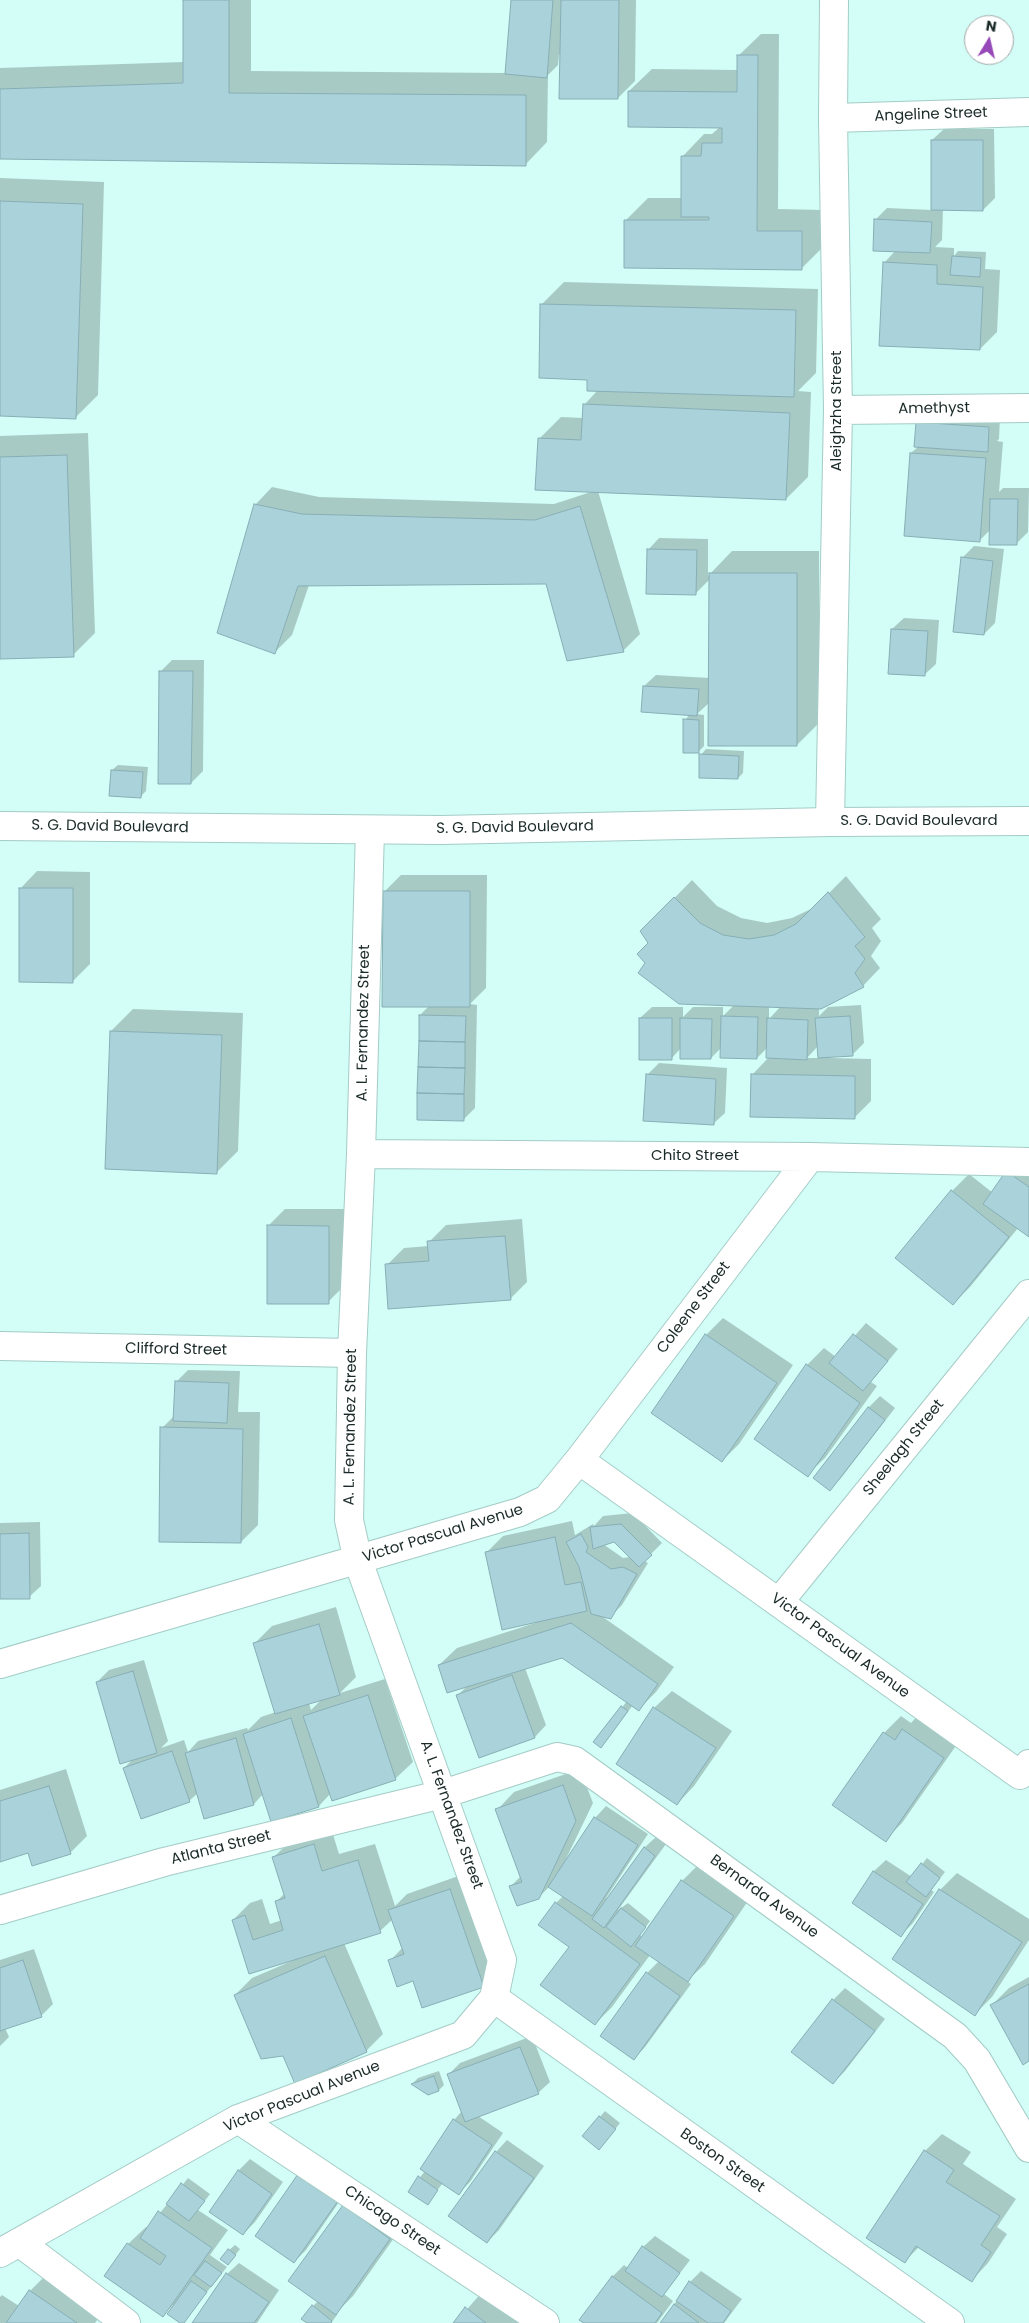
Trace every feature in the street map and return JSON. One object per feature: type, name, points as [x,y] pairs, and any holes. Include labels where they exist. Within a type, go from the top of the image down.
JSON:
[{"type":"street","name":"Aleighzha Street","points":[[830,822],[838,410],[833,118],[834,0]]},
{"type":"street","name":"Angeline Street","points":[[833,118],[1029,112]]},
{"type":"street","name":"Amethyst","points":[[838,410],[1029,408]]},
{"type":"street","name":"S. G. David Boulevard","points":[[0,826],[370,830],[830,822],[1029,821]]},
{"type":"street","name":"A. L. Fernandez Street","points":[[370,830],[352,1353],[349,1520],[358,1560],[502,1960],[494,1998]]},
{"type":"street","name":"Chito Street","points":[[360,1154],[810,1157],[1029,1162]]},
{"type":"street","name":"Coleene Street","points":[[579,1460],[810,1157]]},
{"type":"street","name":"Sheelagh Street","points":[[779,1602],[1029,1294]]},
{"type":"street","name":"Clifford Street","points":[[0,1346],[352,1353]]},
{"type":"street","name":"Victor Pascual Avenue","points":[[0,1664],[520,1512],[547,1499],[579,1460],[779,1602],[1024,1770]]},
{"type":"street","name":"Bernarda Avenue","points":[[443,1794],[557,1758],[575,1761],[955,2036],[977,2060],[1029,2148]]},
{"type":"street","name":"Atlanta Street","points":[[0,1910],[164,1862],[443,1794]]},
{"type":"street","name":"Victor Pascual Avenue","points":[[10,2248],[238,2119],[463,2035],[494,1998]]},
{"type":"street","name":"Boston Street","points":[[494,1998],[950,2323]]},
{"type":"street","name":"Chicago Street","points":[[238,2119],[545,2323]]},
{"type":"street","points":[[10,2248],[126,2323]]},
{"type":"building","points":[[183,0],[229,0],[229,93],[526,95],[526,166],[0,159],[0,89],[183,83]]},
{"type":"building","points":[[511,0],[553,0],[547,78],[505,74]]},
{"type":"building","points":[[561,0],[619,0],[618,99],[559,99]]},
{"type":"building","points":[[737,55],[758,55],[757,231],[802,231],[802,270],[624,268],[624,220],[709,220],[709,217],[681,217],[681,156],[701,156],[702,143],[722,143],[722,128],[628,127],[628,91],[737,92]]},
{"type":"building","points":[[931,140],[983,140],[983,211],[931,210]]},
{"type":"building","points":[[0,201],[83,204],[76,419],[0,416]]},
{"type":"building","points":[[874,219],[932,222],[930,253],[873,251]]},
{"type":"building","points":[[952,256],[981,258],[980,277],[950,275]]},
{"type":"building","points":[[883,262],[937,265],[937,284],[983,287],[980,350],[879,346]]},
{"type":"building","points":[[540,304],[796,310],[794,397],[587,391],[587,380],[539,378]]},
{"type":"building","points":[[583,404],[790,413],[786,500],[535,490],[538,438],[581,440]]},
{"type":"building","points":[[916,422],[989,427],[988,452],[914,447]]},
{"type":"building","points":[[910,453],[986,458],[980,542],[904,536]]},
{"type":"building","points":[[67,455],[74,657],[0,659],[0,457]]},
{"type":"building","points":[[990,499],[1018,499],[1017,545],[989,545]]},
{"type":"building","points":[[254,504],[302,514],[535,520],[580,506],[624,652],[567,661],[546,584],[298,586],[275,654],[217,633]]},
{"type":"building","points":[[647,549],[697,550],[696,595],[646,594]]},
{"type":"building","points":[[961,557],[993,561],[984,635],[953,632]]},
{"type":"building","points":[[709,573],[797,573],[797,746],[708,746]]},
{"type":"building","points":[[891,629],[928,631],[925,676],[888,674]]},
{"type":"building","points":[[159,671],[193,671],[191,784],[158,784]]},
{"type":"building","points":[[643,686],[699,689],[697,716],[641,712]]},
{"type":"building","points":[[683,719],[699,720],[699,753],[683,753]]},
{"type":"building","points":[[699,754],[739,756],[738,779],[699,778]]},
{"type":"building","points":[[111,770],[143,772],[141,798],[109,796]]},
{"type":"building","points":[[19,888],[73,888],[73,983],[19,982]]},
{"type":"building","points":[[383,891],[470,891],[470,1007],[382,1007]]},
{"type":"building","points":[[828,892],[865,937],[855,946],[865,959],[855,973],[864,987],[821,1009],[679,1004],[638,973],[645,963],[637,954],[648,943],[640,931],[674,897],[700,923],[723,935],[749,939],[774,935],[796,924]]},
{"type":"building","points":[[419,1015],[466,1016],[465,1042],[419,1041]]},
{"type":"building","points":[[721,1016],[758,1017],[757,1059],[720,1058]]},
{"type":"building","points":[[850,1016],[853,1056],[818,1058],[815,1018]]},
{"type":"building","points":[[639,1018],[672,1018],[672,1060],[639,1060]]},
{"type":"building","points":[[680,1018],[712,1019],[711,1059],[680,1059]]},
{"type":"building","points":[[767,1018],[808,1020],[807,1060],[766,1058]]},
{"type":"building","points":[[110,1031],[222,1035],[217,1174],[105,1169]]},
{"type":"building","points":[[419,1041],[465,1042],[465,1068],[418,1067]]},
{"type":"building","points":[[418,1067],[465,1068],[464,1094],[417,1093]]},
{"type":"building","points":[[646,1074],[716,1079],[714,1125],[643,1121]]},
{"type":"building","points":[[751,1074],[855,1076],[855,1119],[750,1117]]},
{"type":"building","points":[[417,1093],[464,1094],[464,1121],[417,1120]]},
{"type":"building","points":[[1006,1171],[1029,1187],[1029,1237],[983,1204]]},
{"type":"building","points":[[951,1190],[1009,1237],[953,1305],[895,1258]]},
{"type":"building","points":[[267,1225],[329,1226],[329,1304],[267,1304]]},
{"type":"building","points":[[505,1236],[511,1300],[388,1309],[385,1264],[429,1261],[427,1241]]},
{"type":"building","points":[[705,1334],[777,1383],[722,1462],[651,1413]]},
{"type":"building","points":[[853,1334],[888,1361],[863,1391],[829,1363]]},
{"type":"building","points":[[806,1364],[860,1403],[808,1477],[754,1439]]},
{"type":"building","points":[[175,1381],[229,1383],[227,1423],[173,1421]]},
{"type":"building","points":[[868,1407],[885,1420],[830,1491],[813,1478]]},
{"type":"building","points":[[160,1427],[243,1429],[241,1543],[159,1542]]},
{"type":"building","points":[[621,1524],[652,1555],[639,1567],[614,1542],[593,1549],[590,1527]]},
{"type":"building","points":[[29,1533],[30,1599],[0,1599],[0,1534]]},
{"type":"building","points":[[581,1534],[588,1547],[586,1552],[611,1569],[623,1567],[637,1574],[611,1619],[591,1614],[579,1567],[566,1542]]},
{"type":"building","points":[[555,1537],[565,1585],[581,1582],[587,1611],[502,1630],[485,1552]]},
{"type":"building","points":[[571,1623],[658,1684],[639,1711],[562,1658],[447,1693],[438,1665]]},
{"type":"building","points":[[319,1624],[340,1695],[275,1714],[253,1643]]},
{"type":"building","points":[[133,1671],[157,1753],[120,1764],[96,1682]]},
{"type":"building","points":[[512,1675],[535,1738],[479,1758],[456,1695]]},
{"type":"building","points":[[368,1695],[396,1780],[332,1801],[303,1716]]},
{"type":"building","points":[[621,1706],[628,1711],[601,1748],[593,1742]]},
{"type":"building","points":[[653,1707],[716,1748],[677,1805],[616,1764]]},
{"type":"building","points":[[291,1718],[319,1807],[271,1822],[243,1734]]},
{"type":"building","points":[[902,1729],[944,1758],[886,1842],[832,1805],[883,1732],[895,1740]]},
{"type":"building","points":[[236,1738],[254,1805],[204,1819],[185,1753]]},
{"type":"building","points":[[172,1751],[190,1802],[141,1819],[123,1768]]},
{"type":"building","points":[[563,1785],[576,1821],[539,1899],[517,1906],[509,1886],[522,1882],[495,1809]]},
{"type":"building","points":[[49,1786],[71,1854],[32,1866],[28,1853],[0,1862],[0,1801]]},
{"type":"building","points":[[594,1817],[638,1845],[592,1916],[548,1887]]},
{"type":"building","points":[[314,1844],[322,1871],[358,1860],[381,1933],[249,1974],[232,1920],[245,1915],[253,1940],[283,1930],[275,1901],[285,1898],[272,1857]]},
{"type":"building","points":[[644,1847],[655,1856],[604,1928],[592,1919]]},
{"type":"building","points":[[921,1863],[940,1878],[926,1897],[906,1882]]},
{"type":"building","points":[[873,1871],[923,1904],[901,1937],[852,1903]]},
{"type":"building","points":[[681,1880],[734,1916],[688,1982],[635,1946]]},
{"type":"building","points":[[450,1889],[484,1987],[422,2008],[413,1981],[397,1987],[388,1960],[404,1954],[388,1910]]},
{"type":"building","points":[[939,1889],[1022,1942],[975,2016],[892,1959]]},
{"type":"building","points":[[555,1902],[640,1964],[595,2025],[540,1985],[569,1947],[538,1925]]},
{"type":"building","points":[[621,1908],[646,1927],[631,1947],[606,1927]]},
{"type":"building","points":[[325,1956],[367,2052],[295,2084],[283,2056],[261,2059],[234,1995]]},
{"type":"building","points":[[23,1960],[42,2017],[0,2031],[0,1968]]},
{"type":"building","points":[[646,1972],[680,1996],[634,2060],[600,2036]]},
{"type":"building","points":[[1029,1984],[1029,2061],[1023,2065],[990,2005]]},
{"type":"building","points":[[832,1999],[875,2031],[833,2084],[791,2052]]},
{"type":"building","points":[[520,2047],[539,2094],[465,2122],[447,2074]]},
{"type":"building","points":[[434,2076],[439,2091],[428,2095],[411,2084]]},
{"type":"building","points":[[599,2116],[616,2129],[599,2150],[582,2136]]},
{"type":"building","points":[[453,2119],[492,2145],[459,2195],[420,2169]]},
{"type":"building","points":[[924,2150],[954,2170],[946,2182],[1000,2216],[981,2245],[991,2252],[972,2282],[916,2246],[905,2263],[866,2238]]},
{"type":"building","points":[[495,2151],[534,2178],[487,2243],[448,2216]]},
{"type":"building","points":[[238,2170],[272,2194],[243,2235],[209,2212]]},
{"type":"building","points":[[298,2174],[338,2201],[294,2263],[255,2236]]},
{"type":"building","points":[[418,2176],[438,2190],[428,2205],[408,2192]]},
{"type":"building","points":[[181,2183],[205,2201],[189,2221],[166,2204]]},
{"type":"building","points":[[343,2205],[390,2239],[336,2315],[288,2281]]},
{"type":"building","points":[[158,2211],[212,2248],[163,2317],[104,2276],[127,2243],[160,2265],[166,2256],[140,2238]]},
{"type":"building","points":[[642,2246],[680,2273],[662,2297],[625,2271]]},
{"type":"building","points":[[228,2249],[236,2255],[228,2265],[220,2259]]},
{"type":"building","points":[[205,2261],[222,2273],[211,2287],[194,2275]]},
{"type":"building","points":[[226,2273],[269,2302],[254,2323],[192,2323]]},
{"type":"building","points":[[612,2276],[662,2313],[655,2323],[584,2323],[579,2320]]},
{"type":"building","points":[[191,2281],[207,2292],[184,2323],[180,2323],[167,2314]]},
{"type":"building","points":[[689,2281],[731,2311],[723,2323],[708,2323],[676,2301]]},
{"type":"building","points":[[29,2290],[77,2323],[6,2323]]},
{"type":"building","points":[[674,2304],[699,2323],[660,2323]]},
{"type":"building","points":[[312,2305],[332,2321],[331,2323],[307,2323],[301,2319]]},
{"type":"building","points":[[465,2307],[486,2323],[453,2323]]}]
